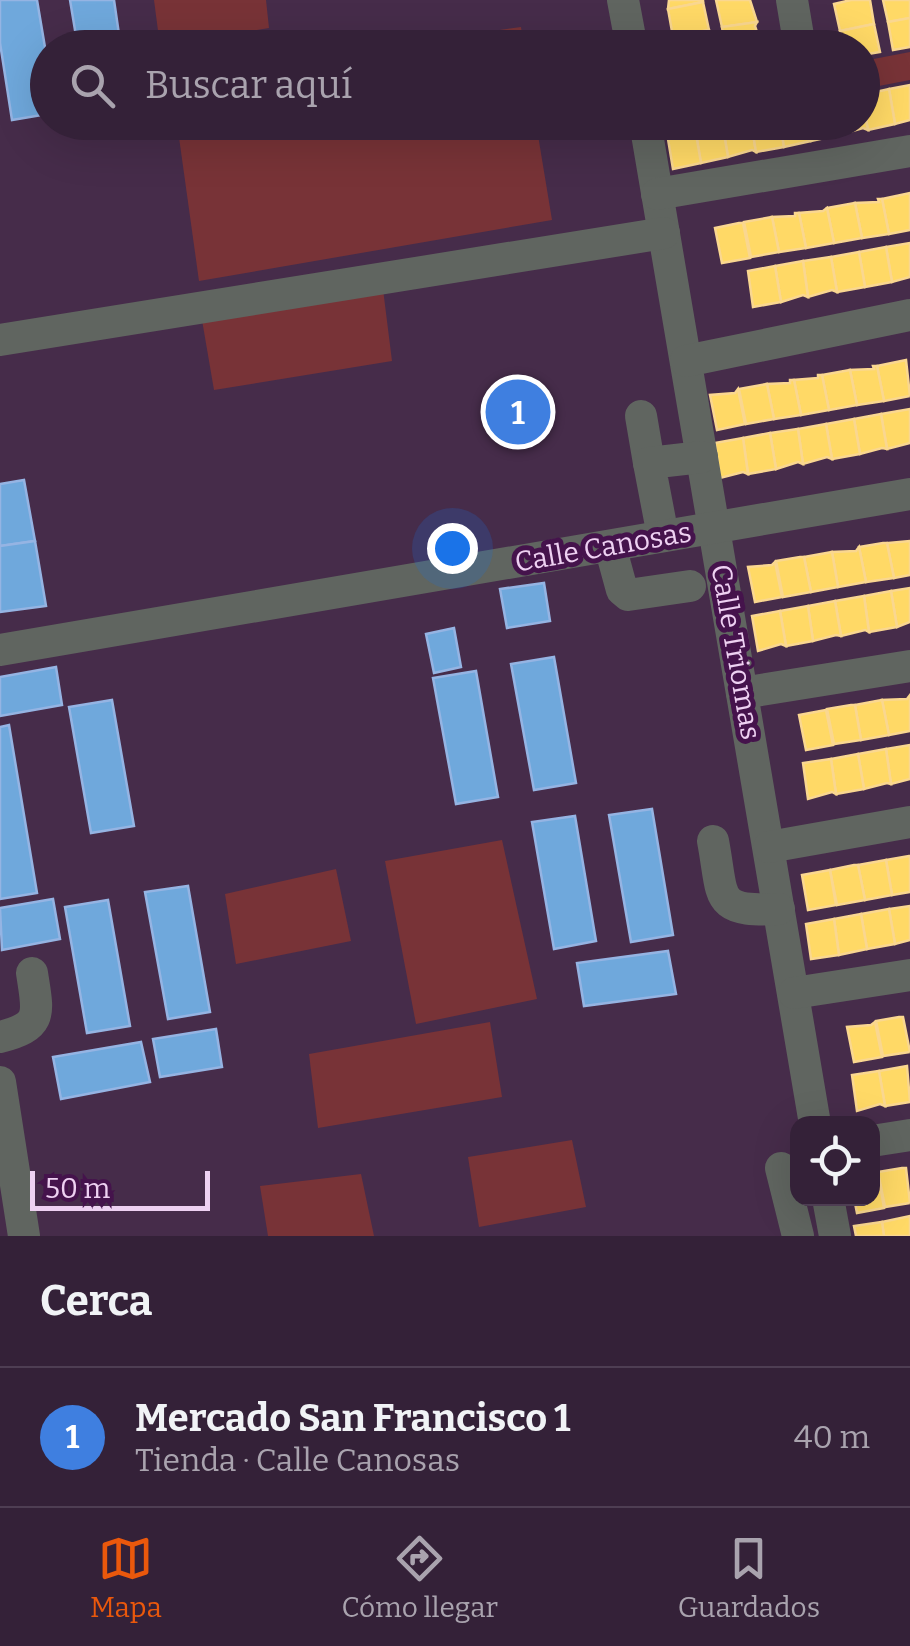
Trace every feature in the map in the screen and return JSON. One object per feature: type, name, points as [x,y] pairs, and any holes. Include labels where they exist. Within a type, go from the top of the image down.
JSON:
[{"type":"street","points":[[623,0],[629,30]]},
{"type":"street","points":[[792,0],[797,30]]},
{"type":"street","name":"Calle Triomas","points":[[648,140],[814,1116]]},
{"type":"street","points":[[657,194],[910,151]]},
{"type":"street","points":[[0,340],[664,233]]},
{"type":"street","points":[[686,361],[910,315]]},
{"type":"street","points":[[641,416],[662,536]]},
{"type":"street","points":[[650,464],[702,457]]},
{"type":"street","name":"Calle Canosas","points":[[0,650],[910,494]]},
{"type":"street","points":[[610,546],[622,590],[628,595],[690,586]]},
{"type":"street","points":[[742,693],[910,666]]},
{"type":"street","points":[[770,846],[910,822]]},
{"type":"street","points":[[713,842],[724,898],[730,906],[742,911],[779,909]]},
{"type":"street","points":[[0,1037],[23,1031],[34,1022],[37,1007],[32,973]]},
{"type":"street","points":[[794,993],[910,975]]},
{"type":"street","points":[[0,1082],[3,1124],[24,1236]]},
{"type":"street","points":[[880,1140],[910,1135]]},
{"type":"street","points":[[782,1168],[798,1236]]},
{"type":"street","points":[[829,1206],[835,1236]]},
{"type":"shaded area","points":[[154,0],[266,0],[269,28],[158,30]]},
{"type":"shaded area","points":[[910,52],[910,80],[880,86],[880,58]]},
{"type":"shaded area","points":[[179,140],[539,140],[552,220],[199,281]]},
{"type":"shaded area","points":[[383,289],[392,361],[214,390],[202,320]]},
{"type":"shaded area","points":[[502,840],[537,999],[416,1024],[385,861]]},
{"type":"shaded area","points":[[336,869],[351,941],[236,964],[225,894]]},
{"type":"shaded area","points":[[490,1022],[502,1097],[318,1128],[309,1054]]},
{"type":"shaded area","points":[[572,1140],[586,1207],[479,1227],[468,1157]]},
{"type":"shaded area","points":[[361,1174],[374,1236],[268,1236],[260,1186]]},
{"type":"building: Viviendas","points":[[669,0],[703,0],[703,2],[668,9]]},
{"type":"building: Viviendas","points":[[716,0],[750,0],[757,22],[722,27]]},
{"type":"building: Viviendas","points":[[870,0],[874,24],[840,30],[834,4]]},
{"type":"building: Viviendas","points":[[883,0],[910,0],[910,18],[888,22]]},
{"type":"building: Viviendas","points":[[703,2],[709,30],[672,30],[668,9]]},
{"type":"building: Viviendas","points":[[910,18],[910,47],[893,50],[888,22]]},
{"type":"building: Viviendas","points":[[757,22],[756,30],[722,27]]},
{"type":"building: Viviendas","points":[[874,24],[875,30],[845,30]]},
{"type":"building: Viviendas","points":[[910,85],[910,120],[895,124],[889,89]]},
{"type":"building: Viviendas","points":[[889,89],[895,124],[880,127],[880,91]]},
{"type":"building: Viviendas","points":[[668,140],[697,140],[701,163],[673,169]]},
{"type":"building: Viviendas","points":[[697,140],[725,140],[728,157],[701,163]]},
{"type":"building: Viviendas","points":[[725,140],[754,140],[756,152],[728,157]]},
{"type":"building: Viviendas","points":[[754,140],[783,140],[784,147],[756,152]]},
{"type":"building: Viviendas","points":[[783,140],[811,140],[811,141],[784,147]]},
{"type":"building: Viviendas","points":[[910,193],[910,230],[889,234],[882,199]]},
{"type":"building: Viviendas","points":[[882,199],[889,234],[862,238],[855,203],[879,202]]},
{"type":"building: Viviendas","points":[[855,203],[862,238],[834,243],[827,208]]},
{"type":"building: Viviendas","points":[[827,208],[834,243],[806,248],[799,213]]},
{"type":"building: Viviendas","points":[[799,213],[806,248],[779,252],[772,217]]},
{"type":"building: Viviendas","points":[[772,217],[779,252],[751,257],[744,222]]},
{"type":"building: Viviendas","points":[[743,223],[750,258],[722,263],[715,228]]},
{"type":"building: Viviendas","points":[[910,243],[910,277],[892,282],[886,247]]},
{"type":"building: Viviendas","points":[[886,247],[892,282],[865,287],[859,252]]},
{"type":"building: Viviendas","points":[[859,252],[865,287],[837,292],[831,257]]},
{"type":"building: Viviendas","points":[[831,257],[837,292],[808,297],[803,261]]},
{"type":"building: Viviendas","points":[[803,261],[808,297],[781,302],[775,266]]},
{"type":"building: Viviendas","points":[[775,266],[781,302],[753,307],[748,271]]},
{"type":"building: Viviendas","points":[[906,360],[910,396],[884,401],[877,366]]},
{"type":"building: Viviendas","points":[[877,366],[884,401],[857,405],[850,370],[874,369]]},
{"type":"building: Viviendas","points":[[850,370],[857,405],[829,410],[822,375]]},
{"type":"building: Viviendas","points":[[822,375],[829,410],[801,415],[794,380]]},
{"type":"building: Viviendas","points":[[794,380],[801,415],[774,419],[767,384]]},
{"type":"building: Viviendas","points":[[767,384],[774,419],[746,424],[739,389]]},
{"type":"building: Viviendas","points":[[738,389],[745,424],[717,430],[710,395],[735,393]]},
{"type":"building: Viviendas","points":[[910,409],[910,443],[887,449],[881,414]]},
{"type":"building: Viviendas","points":[[881,414],[887,449],[860,454],[854,419]]},
{"type":"building: Viviendas","points":[[854,419],[860,454],[832,459],[826,424]]},
{"type":"building: Viviendas","points":[[826,424],[832,459],[803,464],[798,429]]},
{"type":"building: Viviendas","points":[[798,429],[803,464],[776,469],[770,433]]},
{"type":"building: Viviendas","points":[[770,433],[776,469],[748,474],[743,438]]},
{"type":"building: Viviendas","points":[[743,438],[748,474],[720,478],[715,443]]},
{"type":"building: Viviendas","points":[[910,541],[910,575],[894,578],[887,543]]},
{"type":"building: Viviendas","points":[[887,543],[894,578],[866,582],[859,547]]},
{"type":"building: Viviendas","points":[[859,547],[866,582],[838,587],[832,552],[856,551]]},
{"type":"building: Viviendas","points":[[832,552],[838,587],[811,592],[804,557]]},
{"type":"building: Viviendas","points":[[804,557],[811,592],[783,597],[776,561]]},
{"type":"building: Viviendas","points":[[775,562],[782,597],[755,602],[748,567]]},
{"type":"building: Viviendas","points":[[910,588],[910,622],[897,627],[891,591]]},
{"type":"building: Viviendas","points":[[891,591],[897,627],[869,632],[864,596]]},
{"type":"building: Viviendas","points":[[864,596],[869,632],[841,636],[835,601]]},
{"type":"building: Viviendas","points":[[835,601],[841,636],[813,641],[808,606]]},
{"type":"building: Viviendas","points":[[808,606],[813,641],[786,646],[780,611]]},
{"type":"building: Viviendas","points":[[780,611],[786,646],[758,651],[752,616]]},
{"type":"building: Viviendas","points":[[910,695],[910,731],[889,735],[882,700],[907,699]]},
{"type":"building: Viviendas","points":[[882,700],[889,735],[861,740],[855,705]]},
{"type":"building: Viviendas","points":[[855,705],[861,740],[834,744],[827,709]]},
{"type":"building: Viviendas","points":[[826,710],[833,745],[806,750],[799,715]]},
{"type":"building: Viviendas","points":[[910,745],[910,779],[891,784],[886,749]]},
{"type":"building: Viviendas","points":[[886,749],[891,784],[864,789],[858,754]]},
{"type":"building: Viviendas","points":[[858,754],[864,789],[836,794],[831,759]]},
{"type":"building: Viviendas","points":[[831,759],[836,794],[808,799],[803,763]]},
{"type":"building: Viviendas","points":[[910,856],[910,892],[892,895],[886,860]]},
{"type":"building: Viviendas","points":[[886,860],[892,895],[865,900],[858,865]]},
{"type":"building: Viviendas","points":[[858,865],[865,900],[837,905],[830,870]]},
{"type":"building: Viviendas","points":[[830,870],[836,905],[808,910],[802,875]]},
{"type":"building: Viviendas","points":[[910,906],[910,940],[895,944],[889,909]]},
{"type":"building: Viviendas","points":[[889,909],[895,944],[867,949],[861,914]]},
{"type":"building: Viviendas","points":[[861,914],[867,949],[839,955],[834,919]]},
{"type":"building: Viviendas","points":[[834,919],[839,955],[811,959],[806,924]]},
{"type":"building: Viviendas","points":[[903,1017],[910,1052],[883,1056],[876,1021]]},
{"type":"building: Viviendas","points":[[875,1022],[882,1057],[854,1062],[847,1027]]},
{"type":"building: Viviendas","points":[[907,1066],[910,1102],[885,1106],[879,1071]]},
{"type":"building: Viviendas","points":[[879,1071],[885,1106],[857,1111],[852,1075]]},
{"type":"building: Viviendas","points":[[906,1168],[910,1203],[885,1207],[880,1172]]},
{"type":"building: Viviendas","points":[[880,1185],[884,1208],[857,1213],[856,1206],[880,1206]]},
{"type":"building: Viviendas","points":[[910,1216],[910,1236],[884,1236],[882,1222]]},
{"type":"building: Viviendas","points":[[882,1222],[884,1236],[856,1236],[854,1226]]},
{"type":"building: Escuelas","points":[[0,0],[37,0],[42,30],[30,30],[30,117],[12,120],[0,43]]},
{"type":"building: Escuelas","points":[[70,0],[114,0],[118,30],[75,30]]},
{"type":"building: Escuelas","points":[[24,480],[35,541],[0,546],[0,484]]},
{"type":"building: Escuelas","points":[[35,541],[46,606],[0,612],[0,546]]},
{"type":"building: Escuelas","points":[[544,583],[550,621],[507,628],[500,589]]},
{"type":"building: Escuelas","points":[[454,628],[461,667],[434,673],[426,634]]},
{"type":"building: Escuelas","points":[[554,657],[576,783],[534,790],[511,664]]},
{"type":"building: Escuelas","points":[[56,667],[62,705],[0,716],[0,677]]},
{"type":"building: Escuelas","points":[[476,671],[498,797],[456,804],[433,678]]},
{"type":"building: Escuelas","points":[[112,700],[134,826],[91,833],[69,707]]},
{"type":"building: Escuelas","points":[[9,725],[37,893],[0,899],[0,727]]},
{"type":"building: Escuelas","points":[[652,809],[673,935],[631,942],[609,815]]},
{"type":"building: Escuelas","points":[[575,816],[596,941],[554,949],[532,822]]},
{"type":"building: Escuelas","points":[[188,886],[210,1012],[168,1019],[145,892]]},
{"type":"building: Escuelas","points":[[53,899],[60,939],[2,950],[0,908]]},
{"type":"building: Escuelas","points":[[108,900],[130,1026],[87,1033],[65,907]]},
{"type":"building: Escuelas","points":[[668,951],[676,994],[584,1006],[577,963]]},
{"type":"building: Escuelas","points":[[216,1029],[222,1067],[160,1077],[153,1039]]},
{"type":"building: Escuelas","points":[[141,1042],[150,1082],[61,1099],[53,1057]]},
{"type":"place","name":"Mercado San Francisco 1","points":[[518,412]]}]
